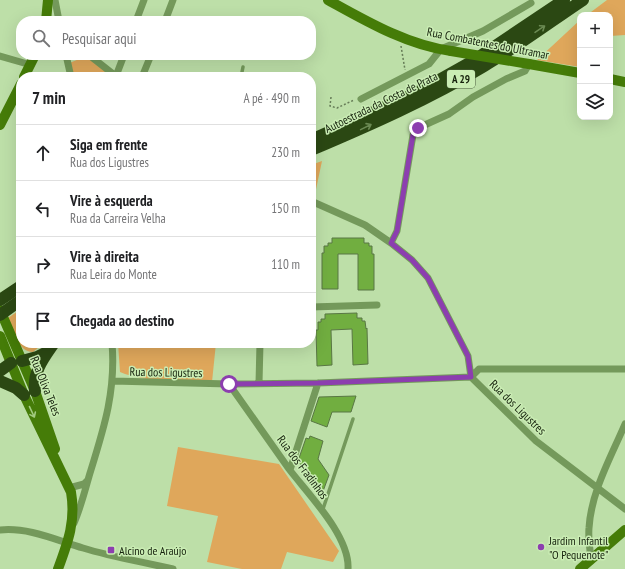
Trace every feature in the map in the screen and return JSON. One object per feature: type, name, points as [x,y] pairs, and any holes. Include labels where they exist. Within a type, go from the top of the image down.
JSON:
[{"type":"highway","name":"Autoestrada da Costa de Prata","points":[[316,138],[416,93],[473,61],[564,0]]},
{"type":"highway","name":"Autoestrada da Costa de Prata","points":[[316,148],[356,132],[419,102],[471,73],[583,0]]},
{"type":"highway","points":[[0,300],[16,289]]},
{"type":"highway","points":[[0,314],[16,304]]},
{"type":"highway","points":[[0,371],[16,360],[37,357],[50,348]]},
{"type":"highway","points":[[0,382],[30,393],[36,373],[50,348]]},
{"type":"main road","points":[[46,16],[48,0]]},
{"type":"main road","name":"Rua Combatentes do Ultramar","points":[[328,0],[366,21],[402,37],[446,50],[577,72]]},
{"type":"main road","points":[[27,72],[33,60]]},
{"type":"main road","points":[[613,80],[625,82]]},
{"type":"main road","points":[[0,125],[16,94]]},
{"type":"main road","name":"Rua Oliva Teles","points":[[0,310],[14,341],[16,360],[70,490],[74,508],[71,529],[58,569]]},
{"type":"main road","name":"Rua Oliva Teles","points":[[0,336],[4,346],[16,360]]},
{"type":"main road","points":[[581,569],[625,530]]},
{"type":"street","points":[[55,0],[58,16]]},
{"type":"street","points":[[138,16],[144,0]]},
{"type":"street","points":[[167,16],[173,0]]},
{"type":"street","points":[[361,99],[406,78],[429,64],[446,50],[483,31],[531,3]]},
{"type":"street","points":[[0,56],[31,65]]},
{"type":"street","points":[[67,60],[70,72]]},
{"type":"street","points":[[96,60],[112,72]]},
{"type":"street","points":[[118,72],[122,60]]},
{"type":"street","points":[[144,72],[149,60]]},
{"type":"street","points":[[391,243],[397,231],[413,135],[418,128],[449,114],[473,97],[506,79],[525,71],[529,64]]},
{"type":"street","points":[[316,203],[365,225],[412,260],[428,278],[468,356],[471,377]]},
{"type":"street","points":[[316,307],[377,305]]},
{"type":"street","name":"Rua Oliva Teles","points":[[71,529],[87,485],[107,417],[113,381],[112,348]]},
{"type":"street","points":[[259,383],[260,348]]},
{"type":"street","points":[[471,377],[479,369],[625,369]]},
{"type":"street","name":"Rua dos Ligustres","points":[[113,381],[229,384],[318,383],[471,377],[536,441],[625,509]]},
{"type":"street","points":[[290,470],[318,383]]},
{"type":"street","name":"Rua dos Fradinhos","points":[[229,384],[290,470],[322,510],[346,549],[348,569]]},
{"type":"street","points":[[591,559],[588,530],[597,489],[625,424]]},
{"type":"street","points":[[70,490],[80,492],[87,485]]},
{"type":"street","points":[[0,530],[13,529],[67,542],[83,548],[172,569]]},
{"type":"lane","points":[[242,72],[243,67]]},
{"type":"lane","points":[[322,510],[353,419]]},
{"type":"path","points":[[402,37],[401,53],[406,78]]},
{"type":"path","points":[[331,97],[330,106],[337,108],[349,101],[361,99]]},
{"type":"shaded area","points":[[607,0],[625,0],[625,35],[613,36],[613,12],[591,12]]},
{"type":"shaded area","points":[[577,23],[577,67],[537,60]]},
{"type":"shaded area","points":[[77,60],[95,60],[111,72],[69,72],[67,64]]},
{"type":"shaded area","points":[[322,161],[316,189],[316,163]]},
{"type":"shaded area","points":[[16,312],[16,338],[14,334],[8,318]]},
{"type":"shaded area","points":[[23,348],[38,348],[33,352]]},
{"type":"shaded area","points":[[118,348],[215,348],[212,382],[153,380],[130,376],[120,372]]},
{"type":"shaded area","points":[[178,447],[279,464],[339,551],[333,562],[287,552],[281,569],[242,569],[207,562],[218,516],[167,506]]},
{"type":"building","points":[[332,238],[364,238],[364,243],[369,243],[369,246],[372,246],[372,254],[374,254],[374,290],[358,290],[358,254],[338,254],[338,289],[322,289],[322,253],[324,253],[324,246],[328,246],[328,243],[332,243]]},
{"type":"building","points":[[357,313],[357,318],[362,318],[362,321],[365,321],[366,329],[367,328],[368,364],[353,365],[352,329],[331,330],[332,365],[317,366],[316,330],[318,330],[318,322],[321,322],[321,319],[325,319],[325,314]]},
{"type":"building","points":[[356,396],[351,412],[332,412],[327,427],[311,421],[319,397]]},
{"type":"building","points":[[310,436],[323,441],[318,459],[329,475],[322,494],[298,461],[306,438],[309,439]]},
{"type":"place","name":"Jardim Infantil \"O Pequenote\"","points":[[541,547]]},
{"type":"place","name":"Alcino de Araújo","points":[[111,550]]},
{"type":"route","points":[[229,384],[318,383],[471,377],[468,356],[428,278],[412,260],[391,243],[397,231],[413,135],[418,128]]}]
